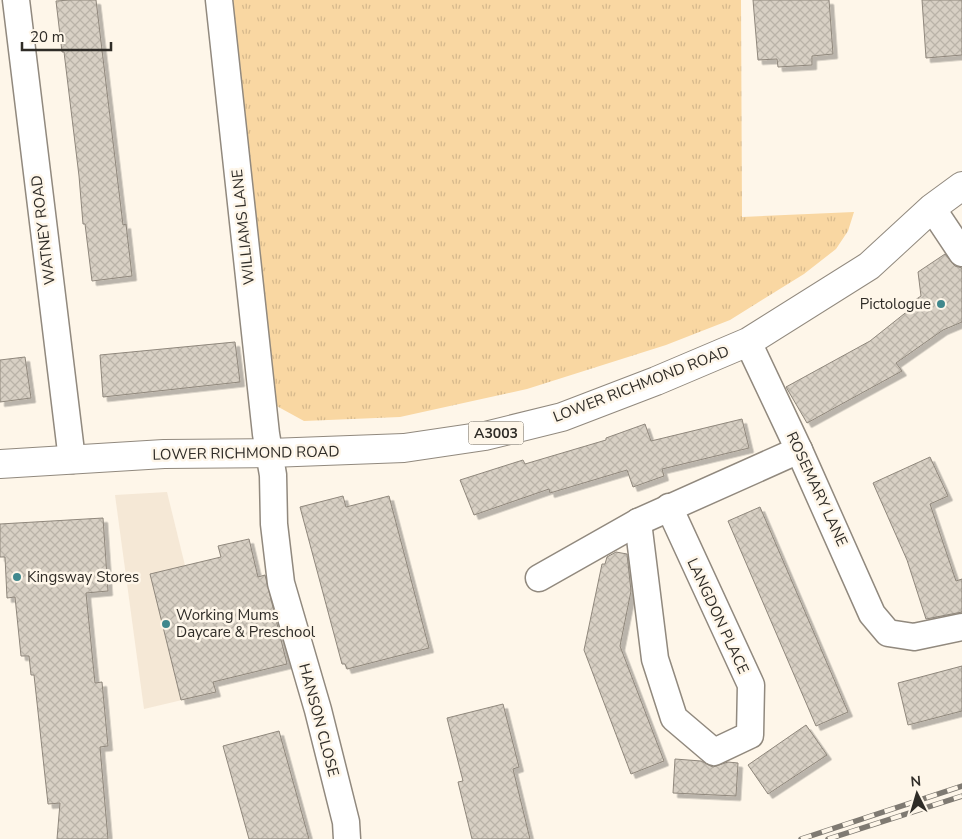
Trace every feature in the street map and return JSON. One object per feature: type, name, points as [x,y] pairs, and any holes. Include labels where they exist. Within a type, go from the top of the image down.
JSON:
[{"type":"main road","name":"LOWER RICHMOND ROAD","points":[[0,464],[164,454],[270,453],[404,448],[485,436],[562,417],[656,382],[748,342],[869,266],[932,208],[962,186]]},
{"type":"street","name":"WATNEY ROAD","points":[[16,0],[72,460]]},
{"type":"street","name":"WILLIAMS LANE","points":[[218,0],[266,434],[270,453]]},
{"type":"street","points":[[932,208],[962,253]]},
{"type":"street","name":"ROSEMARY LANE","points":[[748,342],[799,450],[872,614],[888,633],[914,637],[962,627]]},
{"type":"street","points":[[539,578],[668,507],[799,450]]},
{"type":"street","name":"HANSON CLOSE","points":[[270,453],[274,475],[274,524],[281,584],[320,719],[346,822],[347,839]]},
{"type":"street","name":"LANGDON PLACE","points":[[638,522],[655,659],[674,718],[714,752],[750,736],[751,685],[668,507]]},
{"type":"shaded area","name":"Working Mums Daycare & Preschool","points":[[167,492],[216,692],[144,709],[115,495]]},
{"type":"green space","points":[[231,0],[741,0],[742,217],[854,212],[848,231],[836,249],[804,274],[730,320],[666,345],[527,389],[400,417],[304,421],[273,404]]},
{"type":"building","points":[[96,0],[123,225],[126,224],[132,276],[92,281],[85,224],[83,224],[64,52],[62,52],[56,1]]},
{"type":"building","points":[[753,0],[829,0],[833,54],[812,56],[812,65],[778,67],[777,59],[758,60]]},
{"type":"building","points":[[922,0],[962,0],[962,55],[926,58]]},
{"type":"building","points":[[945,254],[955,266],[962,268],[962,322],[943,330],[896,363],[902,371],[807,423],[786,387],[870,341],[909,310],[906,306],[921,296],[918,272]]},
{"type":"building","points":[[235,342],[240,382],[103,397],[100,355]]},
{"type":"building","points":[[25,357],[31,398],[0,402],[0,360]]},
{"type":"building","points":[[742,419],[749,448],[662,469],[664,476],[633,487],[627,470],[550,493],[549,489],[474,515],[460,480],[523,460],[525,464],[606,440],[606,438],[645,424],[651,441]]},
{"type":"building","points":[[930,457],[948,496],[930,504],[956,581],[962,579],[962,612],[926,619],[907,560],[873,483]]},
{"type":"building","points":[[343,496],[346,507],[389,496],[429,648],[347,669],[345,664],[342,664],[300,507]]},
{"type":"building","points":[[760,507],[848,712],[816,726],[728,521]]},
{"type":"building","points":[[103,518],[108,591],[86,593],[95,683],[102,682],[108,746],[100,747],[108,839],[57,839],[60,803],[48,804],[34,675],[31,675],[29,656],[21,656],[15,597],[7,598],[5,557],[0,557],[0,524]]},
{"type":"building","points":[[249,539],[258,577],[265,575],[287,664],[213,682],[216,692],[181,700],[150,574],[221,557],[218,546]]},
{"type":"building","points":[[616,552],[627,554],[631,591],[620,646],[664,761],[631,774],[584,650],[602,564],[605,564],[607,557]]},
{"type":"building","points":[[962,666],[962,711],[908,725],[898,683]]},
{"type":"building","points":[[503,704],[519,767],[513,769],[530,839],[472,839],[458,782],[463,781],[447,718]]},
{"type":"building","points":[[806,725],[827,755],[768,794],[748,765]]},
{"type":"building","points":[[279,731],[309,839],[249,839],[223,746]]},
{"type":"building","points":[[675,759],[701,761],[713,767],[728,762],[738,763],[736,796],[673,793]]},
{"type":"railway","points":[[801,839],[962,786]]},
{"type":"railway","points":[[828,839],[962,796]]},
{"type":"place","name":"Pictologue","points":[[941,304]]},
{"type":"place","name":"Kingsway Stores","points":[[17,577]]},
{"type":"place","name":"Working Mums Daycare & Preschool","points":[[166,624]]}]
